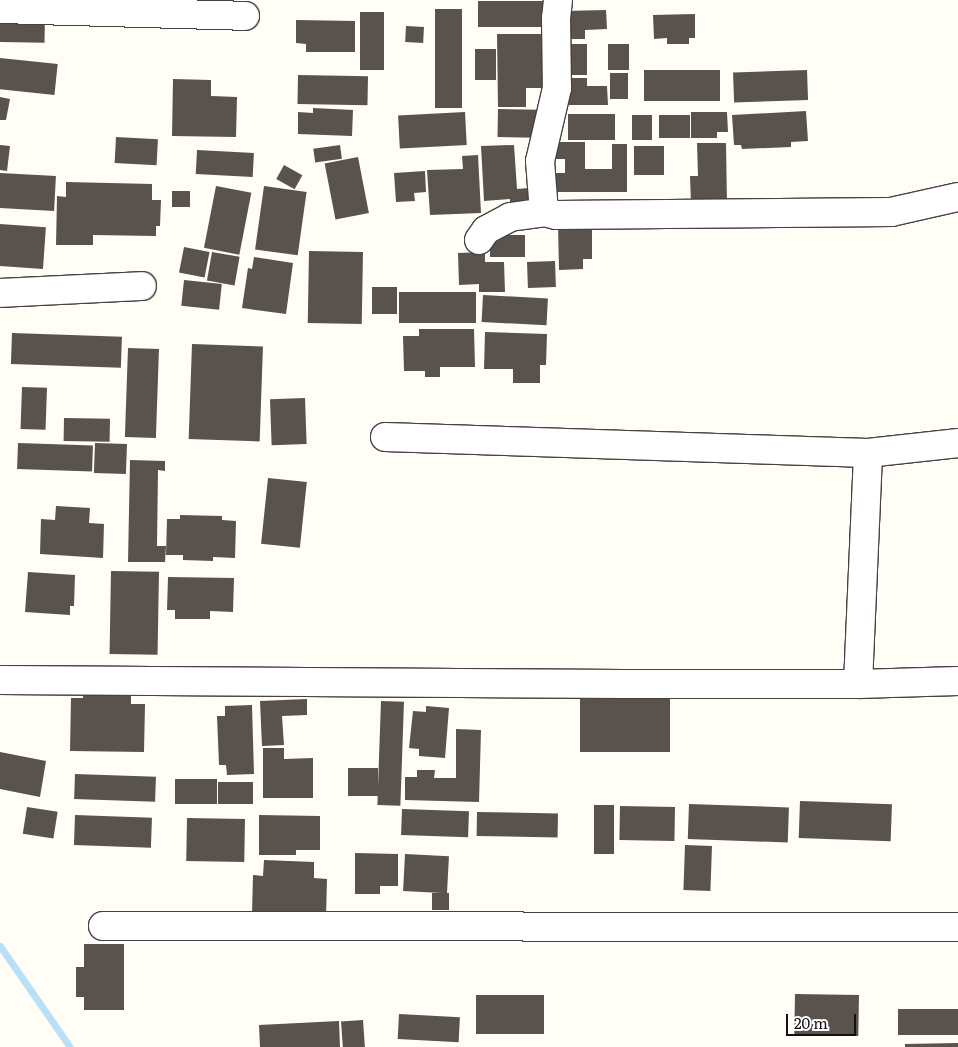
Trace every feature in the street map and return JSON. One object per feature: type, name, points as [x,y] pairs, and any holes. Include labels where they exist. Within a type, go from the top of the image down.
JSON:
[{"type":"street","points":[[544,212],[540,161],[557,88],[556,18],[558,0]]},
{"type":"street","points":[[0,9],[245,16]]},
{"type":"street","points":[[479,240],[486,230],[510,217],[544,212],[566,214],[891,212],[958,197]]},
{"type":"street","points":[[0,293],[142,286]]},
{"type":"street","points":[[385,437],[868,453],[958,443]]},
{"type":"street","points":[[858,684],[868,453]]},
{"type":"street","points":[[0,680],[858,684],[958,681]]},
{"type":"street","points":[[103,926],[958,927]]},
{"type":"building","points":[[478,1],[553,1],[553,27],[478,27]]},
{"type":"building","points":[[435,9],[462,9],[462,108],[435,108]]},
{"type":"building","points":[[606,10],[607,29],[585,30],[585,39],[565,39],[564,11]]},
{"type":"building","points":[[360,12],[384,12],[384,70],[360,70]]},
{"type":"building","points":[[0,14],[45,15],[45,43],[0,42]]},
{"type":"building","points":[[695,14],[695,38],[689,38],[689,44],[667,44],[667,38],[654,39],[653,15]]},
{"type":"building","points":[[296,20],[355,21],[355,52],[306,52],[306,44],[296,43]]},
{"type":"building","points":[[406,26],[424,27],[423,43],[405,42]]},
{"type":"building","points":[[497,34],[547,34],[547,88],[526,88],[526,107],[498,107]]},
{"type":"building","points":[[565,44],[587,44],[587,75],[565,75]]},
{"type":"building","points":[[608,44],[629,44],[629,70],[608,70]]},
{"type":"building","points":[[475,49],[496,49],[496,80],[475,80]]},
{"type":"building","points":[[0,58],[58,64],[54,95],[0,89]]},
{"type":"building","points":[[644,70],[720,70],[720,101],[644,101]]},
{"type":"building","points":[[807,70],[808,100],[734,103],[733,73]]},
{"type":"building","points":[[610,73],[628,73],[628,99],[610,99]]},
{"type":"building","points":[[298,75],[368,76],[367,105],[297,104]]},
{"type":"building","points":[[568,78],[587,78],[587,86],[607,86],[608,105],[569,105]]},
{"type":"building","points":[[173,79],[211,80],[211,96],[237,97],[236,137],[172,136]]},
{"type":"building","points":[[0,97],[10,99],[6,120],[0,120]]},
{"type":"building","points":[[313,108],[353,110],[352,136],[298,134],[298,112],[313,113]]},
{"type":"building","points":[[498,109],[539,110],[539,138],[498,137]]},
{"type":"building","points":[[806,111],[808,141],[791,142],[791,147],[742,149],[741,145],[734,145],[732,115]]},
{"type":"building","points":[[465,112],[467,145],[400,148],[398,116]]},
{"type":"building","points":[[691,112],[727,112],[728,132],[717,132],[717,138],[691,138]]},
{"type":"building","points":[[568,114],[615,114],[615,140],[568,140]]},
{"type":"building","points":[[632,115],[652,115],[652,140],[632,140]]},
{"type":"building","points":[[659,115],[690,115],[690,138],[659,138]]},
{"type":"building","points":[[116,137],[158,139],[157,165],[115,163]]},
{"type":"building","points":[[553,142],[585,142],[585,169],[612,169],[612,144],[627,144],[627,192],[554,192],[554,173],[565,173],[565,159],[553,159]]},
{"type":"building","points":[[697,143],[726,143],[727,204],[691,204],[690,176],[698,176]]},
{"type":"building","points":[[0,145],[10,146],[7,171],[0,170]]},
{"type":"building","points":[[340,145],[342,159],[315,163],[313,149]]},
{"type":"building","points":[[514,145],[517,189],[528,188],[529,205],[510,205],[510,199],[484,201],[481,146]]},
{"type":"building","points":[[634,146],[664,146],[664,175],[634,175]]},
{"type":"building","points":[[197,150],[254,153],[253,177],[196,174]]},
{"type":"building","points":[[478,155],[481,213],[430,215],[427,170],[463,169],[462,156]]},
{"type":"building","points":[[358,157],[369,213],[336,219],[325,163]]},
{"type":"building","points":[[284,165],[302,175],[295,189],[276,179]]},
{"type":"building","points":[[425,171],[426,192],[414,193],[415,201],[396,202],[394,173]]},
{"type":"building","points":[[0,173],[56,176],[54,211],[0,208]]},
{"type":"building","points":[[66,182],[152,184],[152,200],[161,200],[160,226],[156,226],[156,236],[93,235],[93,245],[56,245],[57,196],[66,197]]},
{"type":"building","points":[[216,186],[251,193],[239,255],[204,248]]},
{"type":"building","points":[[264,186],[307,192],[298,255],[255,249]]},
{"type":"building","points":[[172,191],[190,191],[190,207],[172,207]]},
{"type":"building","points":[[592,223],[592,259],[583,259],[583,269],[559,270],[558,224]]},
{"type":"building","points":[[0,224],[46,227],[43,269],[0,266]]},
{"type":"building","points":[[490,235],[525,235],[525,257],[490,257]]},
{"type":"building","points":[[184,247],[210,252],[205,277],[179,273]]},
{"type":"building","points":[[309,251],[363,252],[362,324],[308,323]]},
{"type":"building","points":[[212,252],[240,257],[235,285],[207,281]]},
{"type":"building","points":[[485,252],[485,262],[504,262],[505,292],[479,292],[479,284],[459,285],[458,253]]},
{"type":"building","points":[[254,257],[293,263],[286,314],[242,308],[248,268],[252,269]]},
{"type":"building","points":[[555,261],[556,287],[528,288],[527,262]]},
{"type":"building","points":[[184,280],[222,284],[219,310],[181,306]]},
{"type":"building","points":[[372,287],[397,287],[397,314],[372,314]]},
{"type":"building","points":[[399,292],[476,292],[476,323],[399,323]]},
{"type":"building","points":[[483,295],[548,298],[546,325],[482,322]]},
{"type":"building","points":[[419,329],[474,329],[475,367],[440,367],[440,377],[425,377],[425,371],[404,371],[403,336],[419,336]]},
{"type":"building","points":[[485,332],[547,334],[546,365],[540,365],[540,383],[513,383],[513,369],[484,369]]},
{"type":"building","points":[[12,333],[122,337],[121,368],[11,364]]},
{"type":"building","points":[[192,344],[263,346],[260,441],[189,439]]},
{"type":"building","points":[[128,348],[159,349],[156,438],[125,437]]},
{"type":"building","points":[[22,387],[47,388],[46,430],[21,429]]},
{"type":"building","points":[[305,398],[307,444],[272,445],[270,399]]},
{"type":"building","points":[[64,418],[110,419],[110,442],[64,441]]},
{"type":"building","points":[[18,443],[93,446],[92,472],[17,469]]},
{"type":"building","points":[[95,443],[127,444],[126,474],[94,473]]},
{"type":"building","points":[[130,460],[165,461],[165,471],[158,470],[157,546],[166,546],[165,562],[128,562]]},
{"type":"building","points":[[268,478],[307,482],[300,548],[261,544]]},
{"type":"building","points":[[56,506],[90,508],[89,523],[104,524],[103,558],[40,554],[41,519],[55,520]]},
{"type":"building","points":[[180,515],[222,516],[222,520],[236,521],[235,558],[213,557],[213,561],[183,560],[183,555],[166,555],[167,519],[180,519]]},
{"type":"building","points":[[111,571],[159,572],[158,655],[110,654]]},
{"type":"building","points":[[28,572],[75,575],[74,606],[70,606],[70,615],[25,612]]},
{"type":"building","points":[[168,577],[234,578],[233,612],[210,611],[210,619],[175,619],[175,610],[167,610]]},
{"type":"building","points":[[83,691],[131,692],[131,704],[145,704],[144,752],[70,751],[71,698],[83,698]]},
{"type":"building","points":[[580,695],[670,695],[670,752],[580,752]]},
{"type":"building","points":[[307,699],[307,715],[282,716],[284,745],[262,746],[260,701]]},
{"type":"building","points":[[381,701],[404,702],[400,806],[377,805]]},
{"type":"building","points":[[252,705],[254,774],[227,775],[226,765],[219,765],[217,716],[225,716],[225,706]]},
{"type":"building","points":[[426,706],[449,708],[445,758],[419,756],[419,749],[409,748],[413,711],[426,712]]},
{"type":"building","points":[[456,729],[481,730],[479,802],[405,800],[405,777],[417,777],[417,770],[435,770],[434,778],[456,778]]},
{"type":"building","points":[[263,748],[284,748],[284,759],[313,758],[313,798],[263,798]]},
{"type":"building","points":[[0,752],[46,761],[40,797],[0,789]]},
{"type":"building","points":[[348,768],[378,768],[378,796],[348,796]]},
{"type":"building","points":[[75,774],[156,777],[155,802],[74,799]]},
{"type":"building","points":[[175,779],[217,779],[217,804],[175,804]]},
{"type":"building","points":[[218,782],[253,782],[253,804],[218,804]]},
{"type":"building","points":[[800,801],[892,804],[891,841],[799,838]]},
{"type":"building","points":[[689,804],[789,807],[788,842],[688,839]]},
{"type":"building","points":[[594,805],[614,805],[614,854],[594,854]]},
{"type":"building","points":[[620,806],[675,807],[674,841],[619,840]]},
{"type":"building","points":[[27,807],[58,812],[53,839],[23,834]]},
{"type":"building","points":[[402,809],[469,811],[468,837],[401,835]]},
{"type":"building","points":[[477,812],[558,813],[558,837],[477,836]]},
{"type":"building","points":[[75,815],[152,818],[151,848],[74,845]]},
{"type":"building","points":[[259,815],[320,816],[320,850],[296,850],[296,855],[259,855]]},
{"type":"building","points":[[187,818],[245,819],[244,862],[186,861]]},
{"type":"building","points":[[685,845],[712,846],[710,891],[683,890]]},
{"type":"building","points":[[355,853],[398,854],[398,886],[380,886],[380,894],[355,894]]},
{"type":"building","points":[[405,854],[449,856],[447,893],[403,891]]},
{"type":"building","points":[[264,860],[314,862],[314,878],[327,879],[326,917],[252,913],[253,875],[263,876]]},
{"type":"building","points":[[432,893],[449,893],[449,910],[432,910]]},
{"type":"building","points":[[84,944],[124,944],[124,1010],[84,1010],[84,997],[76,997],[76,967],[84,967]]},
{"type":"building","points":[[795,994],[859,995],[858,1036],[794,1035]]},
{"type":"building","points":[[476,995],[544,995],[544,1034],[476,1034]]},
{"type":"building","points":[[898,1009],[958,1009],[958,1035],[898,1035]]},
{"type":"building","points":[[399,1014],[460,1017],[459,1042],[398,1039]]},
{"type":"building","points":[[363,1020],[365,1047],[343,1047],[341,1022]]},
{"type":"building","points":[[339,1021],[340,1047],[260,1047],[259,1025]]},
{"type":"building","points":[[958,1043],[958,1047],[905,1047],[905,1044]]},
{"type":"waterway","points":[[0,946],[70,1047]]}]
